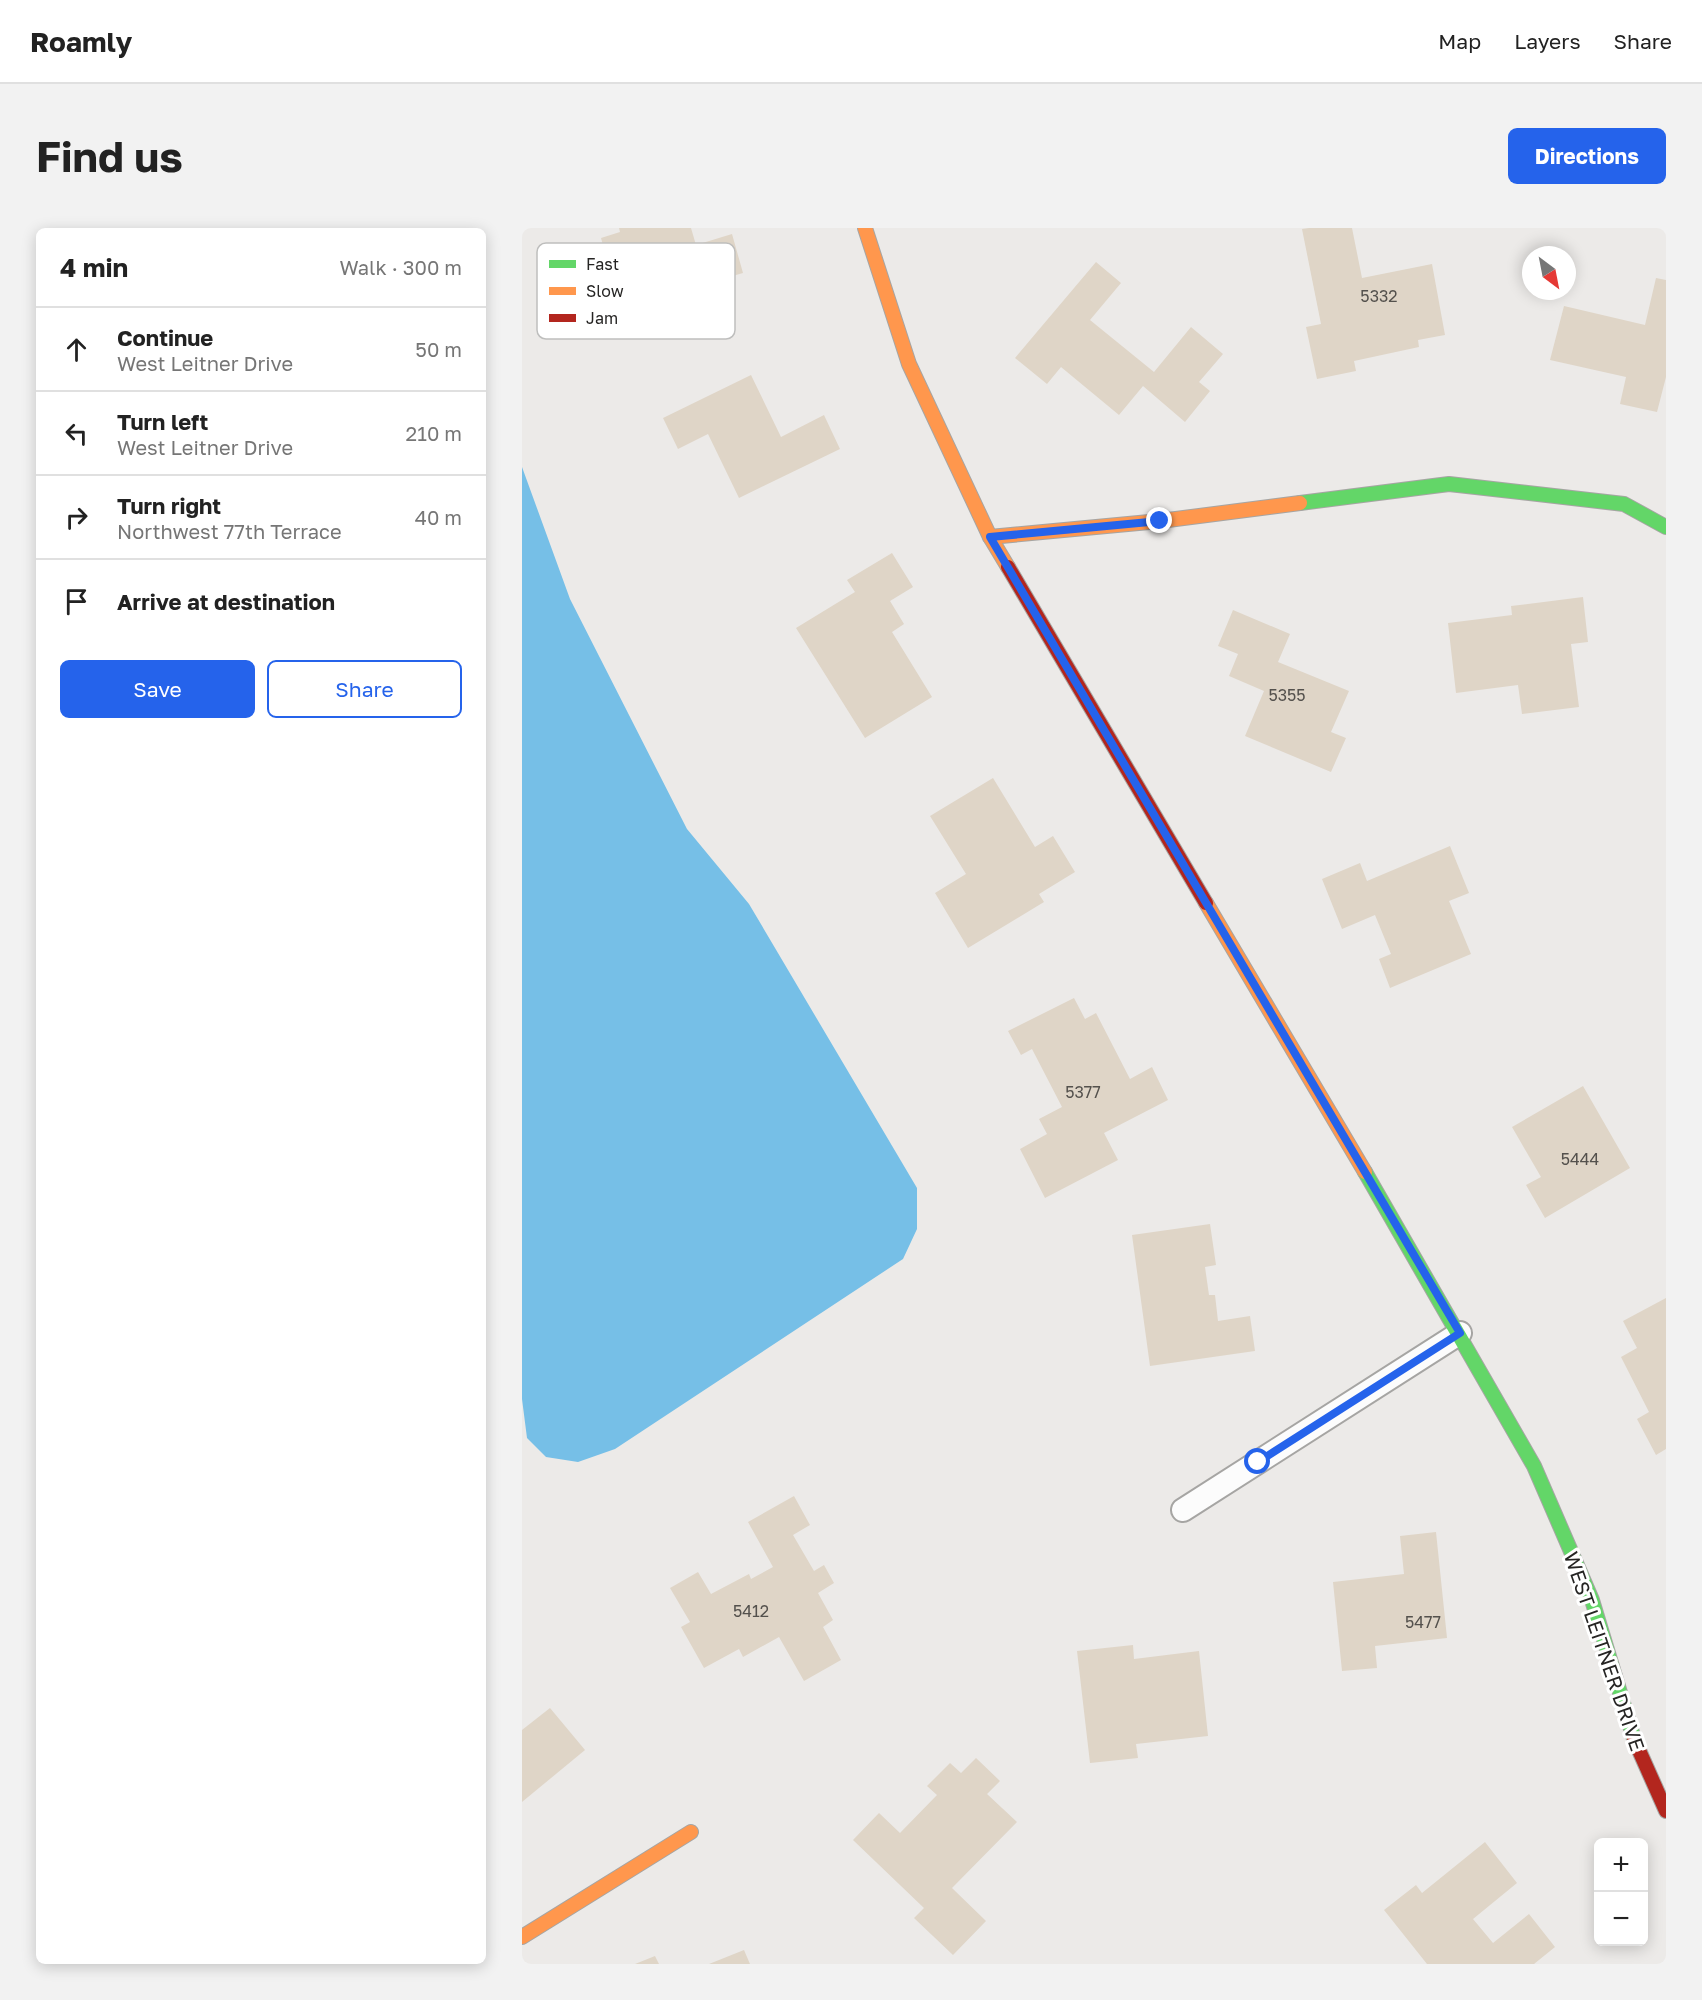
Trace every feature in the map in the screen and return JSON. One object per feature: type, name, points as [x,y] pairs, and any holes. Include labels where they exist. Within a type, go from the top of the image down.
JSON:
[{"type":"street","name":"WEST LEITNER DRIVE","points":[[865,228],[909,364],[990,537],[1460,1333],[1534,1466],[1592,1600],[1634,1740],[1666,1811]]},
{"type":"street","points":[[990,537],[1160,521],[1449,484],[1624,504],[1666,527]]},
{"type":"street","points":[[1183,1510],[1460,1333]]},
{"type":"street","points":[[522,1937],[691,1832]]},
{"type":"water","points":[[522,467],[570,599],[687,829],[749,904],[917,1188],[917,1229],[903,1259],[615,1449],[578,1462],[546,1457],[527,1438],[522,1399]]},
{"type":"building","points":[[619,228],[691,228],[695,243],[602,243],[601,238],[620,232]]},
{"type":"building","points":[[1352,228],[1362,278],[1432,264],[1445,335],[1418,340],[1419,347],[1354,361],[1356,371],[1317,379],[1306,327],[1321,324],[1302,229]]},
{"type":"building","points":[[732,234],[735,243],[703,243]]},
{"type":"building","points":[[735,245],[743,273],[735,275]]},
{"type":"building","points":[[1096,262],[1121,283],[1090,320],[1154,372],[1191,327],[1223,354],[1199,382],[1210,391],[1185,422],[1143,386],[1119,415],[1061,367],[1047,384],[1015,358]]},
{"type":"building","points":[[1656,278],[1666,280],[1666,377],[1657,412],[1620,404],[1626,377],[1550,360],[1564,306],[1645,325]]},
{"type":"building","points":[[751,375],[781,437],[824,415],[840,449],[739,498],[708,434],[678,449],[663,418]]},
{"type":"building","points":[[892,553],[913,587],[890,601],[904,624],[892,632],[932,697],[865,738],[796,628],[855,592],[847,580]]},
{"type":"building","points":[[1583,597],[1588,642],[1571,644],[1579,707],[1522,714],[1518,685],[1456,693],[1448,623],[1512,615],[1511,606]]},
{"type":"building","points":[[1233,610],[1290,634],[1278,662],[1349,691],[1331,732],[1346,738],[1331,772],[1245,736],[1264,691],[1229,676],[1238,654],[1218,646]]},
{"type":"building","points":[[993,778],[1035,847],[1053,836],[1075,872],[1039,894],[1044,902],[968,948],[935,893],[966,874],[930,816]]},
{"type":"building","points":[[1450,846],[1469,893],[1449,901],[1471,954],[1390,988],[1379,959],[1391,954],[1375,915],[1342,929],[1322,879],[1360,863],[1367,881]]},
{"type":"building","points":[[1074,998],[1085,1019],[1096,1013],[1130,1079],[1152,1067],[1168,1100],[1104,1133],[1118,1160],[1045,1198],[1020,1149],[1047,1134],[1039,1119],[1062,1107],[1032,1049],[1021,1055],[1008,1031]]},
{"type":"building","points":[[1583,1086],[1630,1168],[1545,1218],[1526,1185],[1541,1177],[1512,1127]]},
{"type":"building","points":[[1210,1224],[1216,1265],[1205,1267],[1209,1295],[1215,1295],[1218,1321],[1250,1316],[1255,1351],[1150,1366],[1132,1235]]},
{"type":"building","points":[[1666,1298],[1666,1449],[1656,1455],[1637,1419],[1649,1412],[1621,1357],[1637,1348],[1623,1321]]},
{"type":"building","points":[[794,1496],[810,1525],[793,1535],[814,1571],[824,1565],[834,1583],[818,1593],[833,1620],[823,1627],[841,1660],[804,1681],[779,1637],[743,1657],[739,1649],[704,1668],[681,1627],[690,1622],[670,1588],[698,1572],[711,1594],[749,1574],[751,1579],[773,1567],[748,1522]]},
{"type":"building","points":[[1436,1532],[1447,1638],[1375,1646],[1377,1668],[1342,1671],[1333,1582],[1404,1574],[1400,1536]]},
{"type":"building","points":[[1133,1645],[1134,1659],[1199,1651],[1208,1736],[1136,1744],[1138,1758],[1090,1763],[1077,1651]]},
{"type":"building","points":[[550,1708],[585,1750],[522,1802],[522,1730]]},
{"type":"building","points":[[976,1758],[1000,1781],[987,1794],[1017,1822],[952,1888],[986,1921],[953,1955],[914,1918],[924,1908],[853,1840],[879,1813],[900,1833],[937,1795],[927,1786],[950,1763],[961,1773]]},
{"type":"building","points":[[1485,1842],[1517,1883],[1473,1919],[1493,1943],[1529,1914],[1555,1947],[1534,1964],[1427,1964],[1384,1910],[1416,1885],[1422,1893]]},
{"type":"building","points":[[744,1950],[750,1964],[709,1964]]},
{"type":"building","points":[[655,1956],[659,1964],[635,1964]]},
{"type":"traffic: fast","points":[[1300,503],[1449,484],[1624,504],[1666,527]]},
{"type":"traffic: fast","points":[[1365,1172],[1534,1466],[1592,1600],[1634,1739]]},
{"type":"traffic: slow","points":[[865,228],[909,364],[990,537],[1008,567]]},
{"type":"traffic: slow","points":[[990,537],[1160,521],[1300,503]]},
{"type":"traffic: slow","points":[[1206,903],[1365,1172]]},
{"type":"traffic: slow","points":[[522,1937],[691,1832]]},
{"type":"traffic: jam","points":[[1008,567],[1206,903]]},
{"type":"traffic: jam","points":[[1634,1739],[1666,1811]]},
{"type":"route","points":[[1160,521],[990,537],[1460,1333],[1258,1462]]}]
